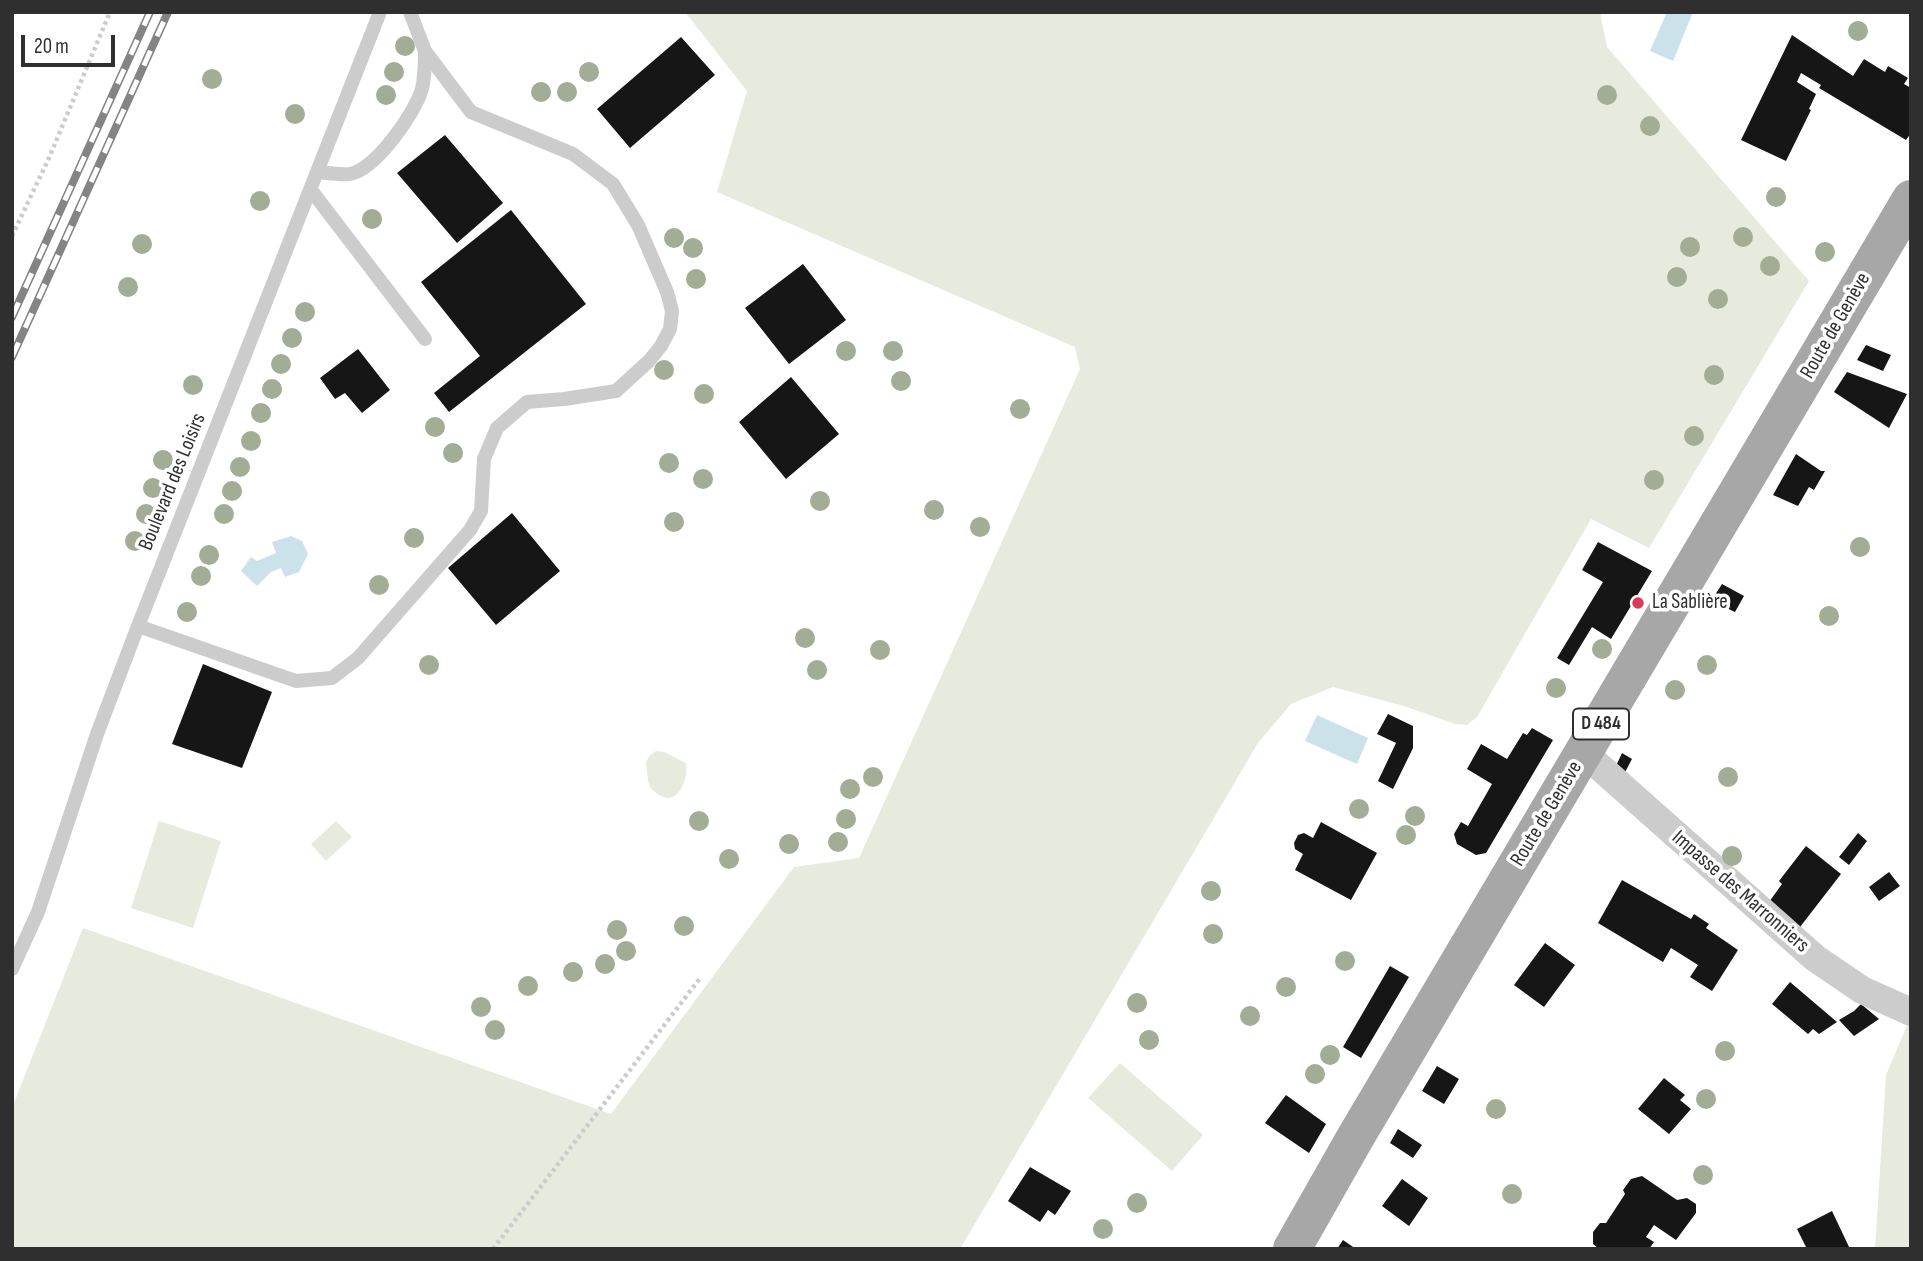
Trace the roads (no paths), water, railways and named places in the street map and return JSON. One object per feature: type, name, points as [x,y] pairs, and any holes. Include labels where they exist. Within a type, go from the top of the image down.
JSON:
[{"type":"main road","name":"Route de Genève","points":[[1292,1249],[1355,1138],[1911,200]]},
{"type":"street","name":"Impasse des Marronniers","points":[[1584,753],[1815,958],[1862,990],[1911,1012]]},
{"type":"lane","name":"Boulevard des Loisirs","points":[[12,969],[38,912],[97,734],[138,626],[380,12]]},
{"type":"lane","points":[[138,626],[296,681],[332,678],[358,658],[470,530],[481,511],[484,459],[497,428],[527,402],[616,390],[649,361],[662,346],[670,329],[672,311],[667,292],[638,225],[612,184],[573,154],[471,112],[425,51],[410,12]]},
{"type":"lane","points":[[318,172],[353,173],[368,164],[396,136],[421,91],[425,51]]},
{"type":"lane","points":[[311,190],[425,339]]},
{"type":"water","points":[[1667,12],[1693,12],[1673,61],[1650,51]]},
{"type":"water","points":[[291,536],[302,541],[308,554],[299,572],[285,577],[281,568],[271,572],[257,586],[241,571],[251,557],[257,561],[276,553],[272,542]]},
{"type":"water","points":[[1317,715],[1368,738],[1357,764],[1305,741]]},
{"type":"railway","points":[[12,317],[150,12]]},
{"type":"railway","points":[[12,357],[168,12]]},
{"type":"place","name":"La Sablière","points":[[1638,603]]}]
